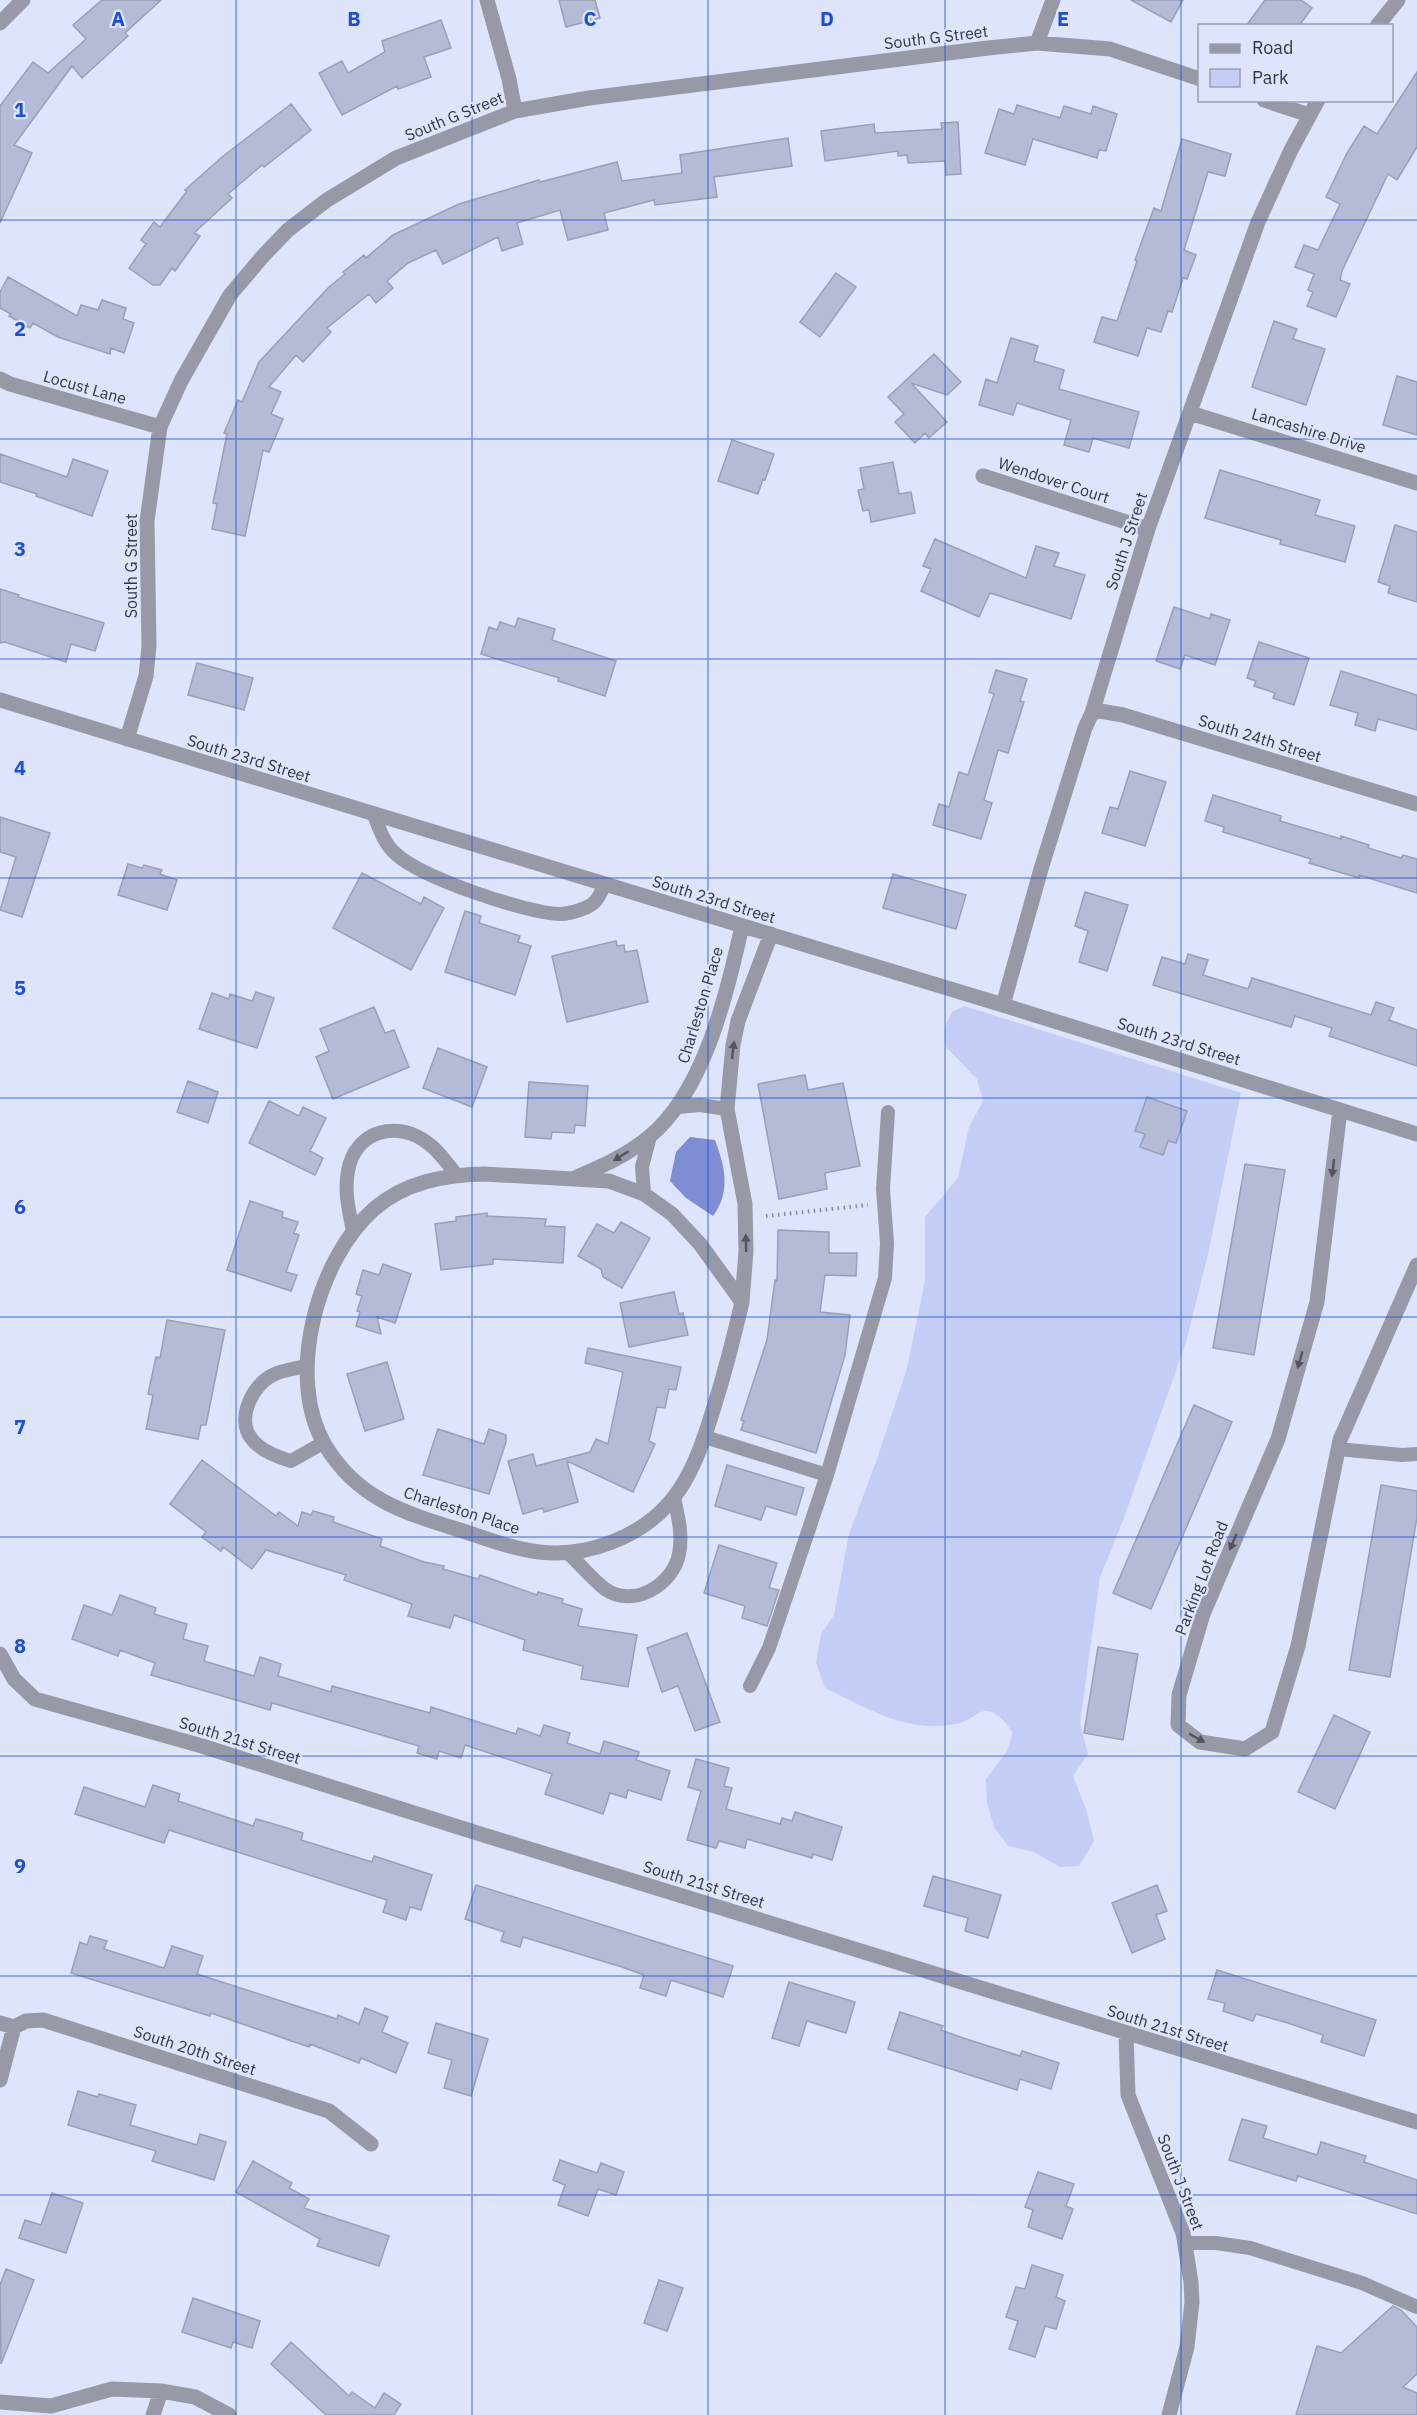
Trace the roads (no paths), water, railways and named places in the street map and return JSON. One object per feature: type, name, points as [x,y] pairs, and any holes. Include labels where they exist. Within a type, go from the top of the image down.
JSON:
[{"type":"street","points":[[0,23],[23,0]]},
{"type":"street","points":[[487,0],[509,79],[515,111]]},
{"type":"street","points":[[1037,43],[1053,0]]},
{"type":"street","points":[[1379,24],[1398,0]]},
{"type":"street","name":"South G Street","points":[[127,739],[138,708],[147,666],[149,646],[147,521],[160,427],[181,381],[230,294],[288,230],[327,200],[396,158],[515,111],[589,98],[1037,43],[1110,49],[1198,78]]},
{"type":"street","points":[[1270,102],[1309,115]]},
{"type":"street","name":"South J Street","points":[[1003,1005],[1050,840],[1085,728],[1092,713],[1148,529],[1258,222],[1317,102]]},
{"type":"street","name":"Locust Lane","points":[[0,379],[10,384],[160,427]]},
{"type":"street","name":"Lancashire Drive","points":[[1190,413],[1417,483]]},
{"type":"street","name":"Wendover Court","points":[[983,476],[1148,529]]},
{"type":"street","name":"South 23rd Street","points":[[0,700],[1003,1005],[1417,1134]]},
{"type":"street","name":"South 24th Street","points":[[1092,713],[1100,711],[1123,715],[1417,804]]},
{"type":"street","name":"Charleston Place","points":[[575,1178],[619,1158],[650,1136],[678,1107],[697,1076],[732,974],[742,926]]},
{"type":"street","name":"Charleston Place","points":[[742,1302],[700,1244],[672,1214],[644,1194],[609,1181],[575,1178],[541,1179],[457,1174],[429,1180],[400,1191],[375,1209],[353,1231],[338,1253],[310,1333],[305,1366],[312,1416],[323,1443],[338,1465],[358,1486],[381,1502],[412,1516],[523,1549],[568,1553],[598,1548],[626,1537],[651,1521],[674,1498],[691,1474],[705,1437],[729,1357],[742,1302],[746,1251],[745,1204],[727,1108],[733,1045],[738,1021],[771,934]]},
{"type":"street","name":"Parking Lot Road","points":[[1340,1110],[1317,1302],[1278,1439],[1203,1614],[1179,1695],[1178,1725],[1200,1742],[1245,1749],[1272,1732],[1298,1646],[1338,1449],[1417,1265]]},
{"type":"street","name":"South 21st Street","points":[[0,1654],[14,1679],[35,1699],[202,1746],[1126,2034],[1417,2122]]},
{"type":"street","name":"South 20th Street","points":[[7,2025],[43,2020],[329,2111],[371,2144]]},
{"type":"street","points":[[0,2080],[7,2025]]},
{"type":"street","name":"South J Street","points":[[1126,2034],[1128,2095],[1183,2232],[1192,2302],[1182,2373],[1169,2415]]},
{"type":"street","points":[[0,2402],[51,2406],[112,2389],[161,2391],[195,2397],[229,2415]]},
{"type":"street","points":[[153,2415],[161,2391]]},
{"type":"lane","points":[[374,815],[384,841],[397,855],[438,877],[474,892],[533,910],[561,914],[587,908],[596,902],[605,885]]},
{"type":"lane","points":[[678,1107],[700,1105],[727,1108]]},
{"type":"lane","points":[[750,1686],[769,1648],[826,1475],[885,1278],[887,1244],[884,1203],[888,1112]]},
{"type":"lane","points":[[353,1231],[346,1198],[348,1171],[356,1147],[378,1131],[402,1130],[429,1143],[457,1174]]},
{"type":"lane","points":[[644,1194],[642,1167],[650,1136]]},
{"type":"lane","points":[[305,1366],[272,1375],[254,1392],[244,1418],[250,1438],[270,1454],[281,1458],[291,1461],[323,1443]]},
{"type":"lane","points":[[705,1437],[826,1475]]},
{"type":"lane","points":[[1338,1449],[1402,1455],[1417,1454]]},
{"type":"lane","points":[[568,1553],[606,1590],[627,1598],[651,1592],[671,1574],[679,1553],[680,1527],[674,1498]]},
{"type":"lane","points":[[1185,2243],[1215,2243],[1250,2248],[1362,2283],[1417,2307]]},
{"type":"water","points":[[690,1137],[715,1140],[724,1169],[722,1197],[713,1216],[686,1198],[670,1181],[676,1152]]}]
